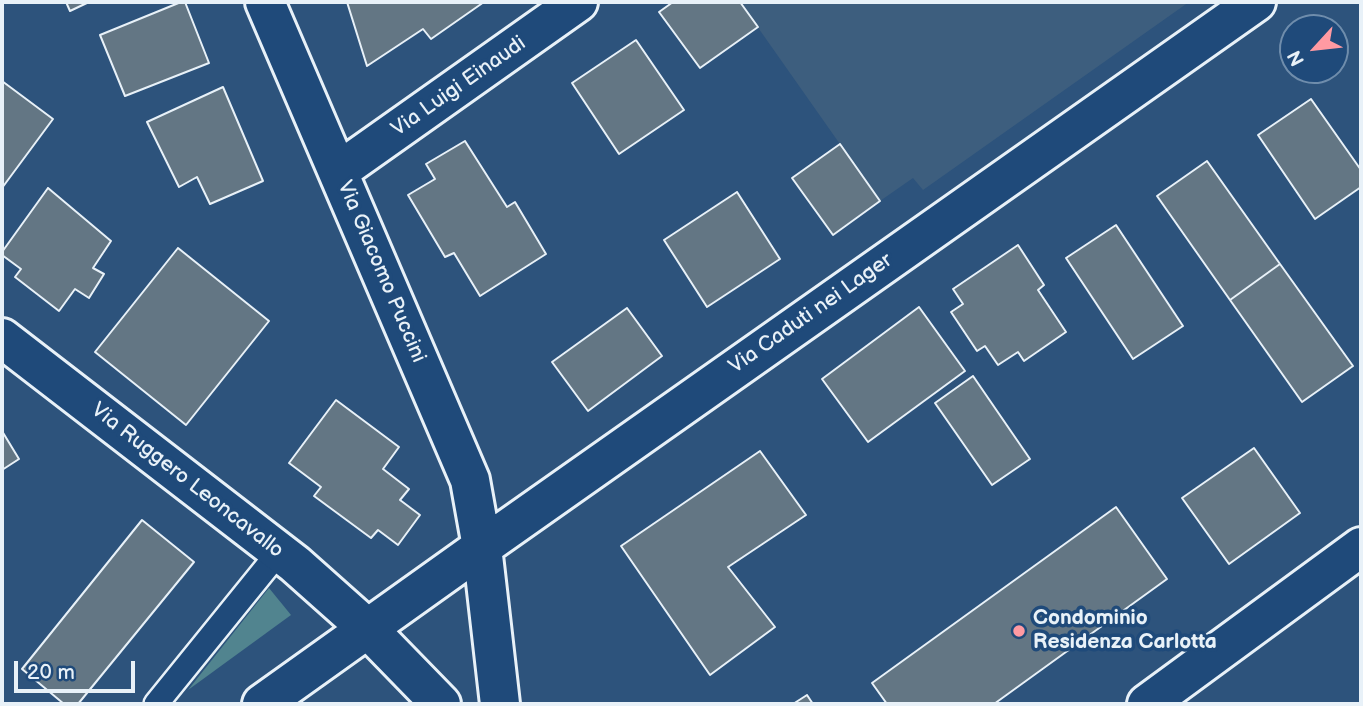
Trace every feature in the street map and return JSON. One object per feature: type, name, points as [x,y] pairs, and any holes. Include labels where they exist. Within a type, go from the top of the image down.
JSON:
[{"type":"street","name":"Via Giacomo Puccini","points":[[265,2],[470,481],[482,547],[500,704]]},
{"type":"street","name":"Via Luigi Einaudi","points":[[339,171],[578,2]]},
{"type":"street","name":"Via Caduti nei Lager","points":[[262,704],[1256,2]]},
{"type":"street","name":"Via Ruggero Leoncavallo","points":[[2,338],[295,564],[368,629],[441,704]]},
{"type":"street","points":[[1147,704],[1359,553]]},
{"type":"lane","points":[[156,704],[279,552]]},
{"type":"shaded area","points":[[740,2],[1189,2],[923,190],[913,178],[880,201]]},
{"type":"green space","points":[[269,588],[291,615],[188,690]]},
{"type":"building","points":[[66,2],[89,2],[70,11]]},
{"type":"building","points":[[185,2],[209,63],[125,96],[100,35]]},
{"type":"building","points":[[347,2],[484,2],[431,39],[423,29],[367,66]]},
{"type":"building","points":[[673,2],[740,2],[758,27],[700,68],[659,12]]},
{"type":"building","points":[[636,40],[684,110],[619,154],[572,83]]},
{"type":"building","points":[[2,81],[53,119],[2,188]]},
{"type":"building","points":[[223,87],[263,181],[210,204],[197,177],[179,187],[147,122]]},
{"type":"building","points":[[1311,99],[1361,170],[1361,187],[1315,219],[1258,135]]},
{"type":"building","points":[[465,141],[507,207],[515,202],[546,254],[480,296],[454,253],[445,257],[408,195],[435,179],[426,164]]},
{"type":"building","points":[[840,144],[880,201],[833,235],[792,178]]},
{"type":"building","points":[[1207,161],[1280,264],[1230,300],[1157,196]]},
{"type":"building","points":[[48,188],[111,241],[93,268],[104,274],[89,298],[75,289],[59,311],[15,277],[21,269],[2,255]]},
{"type":"building","points":[[737,192],[780,259],[707,307],[664,240]]},
{"type":"building","points":[[1116,225],[1183,326],[1133,359],[1066,258]]},
{"type":"building","points":[[1018,245],[1044,285],[1038,290],[1066,332],[1024,361],[1018,352],[998,365],[985,346],[977,351],[951,312],[963,304],[953,289]]},
{"type":"building","points":[[178,248],[269,321],[186,425],[95,352]]},
{"type":"building","points":[[1280,264],[1353,366],[1302,402],[1230,300]]},
{"type":"building","points":[[919,307],[965,371],[868,442],[822,379]]},
{"type":"building","points":[[627,308],[662,356],[588,411],[552,362]]},
{"type":"building","points":[[973,376],[1030,459],[992,485],[935,403]]},
{"type":"building","points":[[336,400],[399,447],[383,469],[409,489],[400,500],[420,515],[398,545],[378,530],[371,538],[314,496],[321,487],[289,463]]},
{"type":"building","points":[[2,431],[19,459],[2,470]]},
{"type":"building","points":[[1254,448],[1300,513],[1229,564],[1182,498]]},
{"type":"building","points":[[760,451],[806,515],[728,567],[775,627],[710,675],[621,546]]},
{"type":"building","name":"Condominio Residenza Carlotta","points":[[1116,507],[1167,579],[994,704],[887,704],[872,683]]},
{"type":"building","points":[[142,520],[194,562],[78,704],[64,704],[22,669]]},
{"type":"building","points":[[807,695],[813,704],[793,704]]},
{"type":"place","name":"Condominio Residenza Carlotta","points":[[1019,631]]}]
